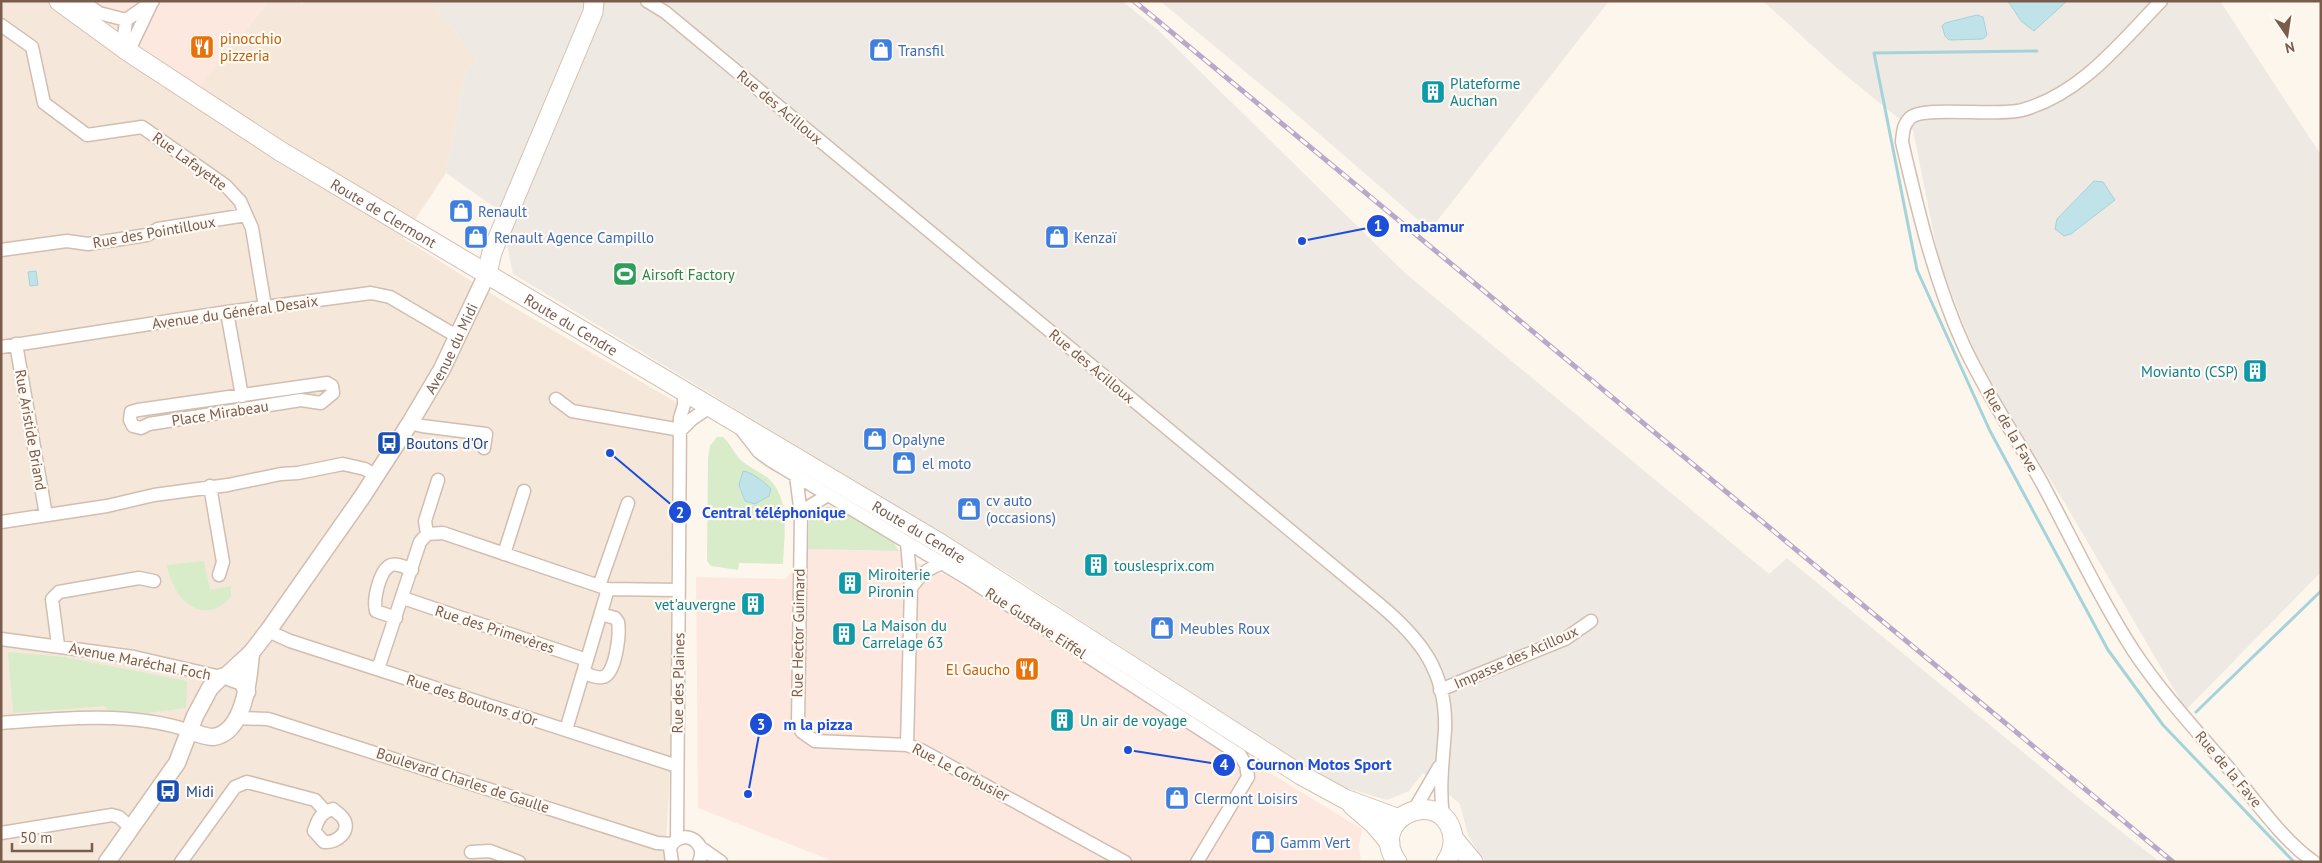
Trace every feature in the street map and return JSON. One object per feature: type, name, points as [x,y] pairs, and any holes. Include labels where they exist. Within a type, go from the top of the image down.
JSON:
[{"type":"main road","name":"Route de Clermont","points":[[60,1],[126,40]]},
{"type":"main road","name":"Route de Clermont","points":[[74,1],[280,151],[487,274]]},
{"type":"main road","name":"Avenue du Midi","points":[[487,274],[492,252],[597,5]]},
{"type":"main road","name":"Route du Cendre","points":[[487,274],[735,420],[1020,593],[1302,775],[1345,799],[1374,824],[1393,855]]},
{"type":"main road","name":"Route du Cendre","points":[[1345,799],[1406,815],[1426,810],[1443,817]]},
{"type":"main road","points":[[1393,855],[1393,828],[1406,815]]},
{"type":"main road","points":[[1443,817],[1450,827],[1453,838],[1452,849],[1446,862]]},
{"type":"main road","points":[[1453,838],[1473,862]]},
{"type":"street","name":"Route de Clermont","points":[[82,1],[99,13],[126,40]]},
{"type":"street","points":[[126,40],[153,1]]},
{"type":"street","points":[[126,40],[153,1]]},
{"type":"street","name":"Rue des Acilloux","points":[[647,1],[665,12]]},
{"type":"street","name":"Rue des Acilloux","points":[[655,1],[665,12],[1401,622],[1425,652],[1440,690],[1445,728],[1440,794],[1443,817]]},
{"type":"street","name":"Rue de la Fave","points":[[2161,1],[2092,72],[2051,100],[2021,111],[1993,114],[1926,111],[1912,116],[1903,128],[1902,142],[1926,246],[1962,343],[2024,452],[2113,617],[2134,652],[2176,706],[2267,814],[2305,856],[2314,862]]},
{"type":"street","name":"Rue Lafayette","points":[[1,25],[34,50],[41,96],[48,108],[86,135],[142,127],[234,193],[252,228],[265,307]]},
{"type":"street","name":"Rue des Pointilloux","points":[[1,250],[67,241],[88,244],[147,234],[158,229],[246,214]]},
{"type":"street","name":"Avenue du Midi","points":[[190,731],[210,688],[252,653],[376,476],[410,423],[458,338],[487,274]]},
{"type":"street","name":"Avenue du Général Desaix","points":[[1,346],[361,294],[385,295],[458,338]]},
{"type":"street","name":"Place Mirabeau","points":[[227,312],[242,396]]},
{"type":"street","name":"Rue Aristide Briand","points":[[16,344],[46,515]]},
{"type":"street","name":"Place Mirabeau","points":[[327,383],[333,388],[332,395],[321,403],[301,400],[149,424],[141,428],[133,426],[130,420],[134,410],[242,396],[327,383]]},
{"type":"street","name":"Rue des Plaines","points":[[672,853],[678,815],[680,418],[684,405],[684,391]]},
{"type":"street","points":[[556,399],[572,410],[681,430],[692,419],[711,406]]},
{"type":"street","name":"Rue Gustave Eiffel","points":[[735,420],[759,452],[942,563],[1240,755],[1246,764],[1248,777],[1198,862]]},
{"type":"street","points":[[410,423],[486,434],[484,448]]},
{"type":"street","points":[[1,522],[210,486],[252,481],[280,474],[298,474],[343,464],[365,469],[376,476]]},
{"type":"street","name":"Rue Hector Guimard","points":[[796,475],[801,515],[798,725],[802,732],[815,741],[907,745]]},
{"type":"street","points":[[427,534],[425,521],[438,480]]},
{"type":"street","points":[[210,486],[223,562],[219,574]]},
{"type":"street","points":[[504,554],[524,491]]},
{"type":"street","points":[[801,515],[810,506],[828,495]]},
{"type":"street","points":[[566,730],[601,614],[604,588],[628,503]]},
{"type":"street","points":[[378,669],[420,542],[427,534],[442,533],[604,588],[679,590]]},
{"type":"street","name":"Rue Le Corbusier","points":[[907,543],[911,588],[907,745],[921,750],[1125,862]]},
{"type":"street","points":[[911,588],[921,575],[931,567],[942,563]]},
{"type":"street","points":[[396,618],[376,611],[374,603],[383,574],[389,566],[396,564],[412,570]]},
{"type":"street","name":"Avenue Maréchal Foch","points":[[58,645],[52,598],[59,592],[139,578],[154,581]]},
{"type":"street","name":"Rue des Primevères","points":[[403,598],[587,660]]},
{"type":"street","points":[[583,673],[599,678],[609,673],[619,642],[618,622],[601,614]]},
{"type":"street","name":"Impasse des Acilloux","points":[[1440,690],[1565,639],[1591,622]]},
{"type":"street","name":"Rue des Boutons d'Or","points":[[268,632],[290,641],[677,766]]},
{"type":"street","name":"Avenue Maréchal Foch","points":[[1,639],[58,645],[156,661],[224,676]]},
{"type":"street","name":"Avenue du Midi","points":[[245,697],[252,653]]},
{"type":"street","points":[[177,763],[210,737],[224,732],[236,718],[245,697],[242,682],[224,676]]},
{"type":"street","name":"Boulevard Charles de Gaulle","points":[[245,697],[268,719]]},
{"type":"street","name":"Boulevard Charles de Gaulle","points":[[236,718],[268,719],[657,843],[672,853]]},
{"type":"street","points":[[1,723],[93,719],[161,722],[210,737]]},
{"type":"street","points":[[107,862],[177,763],[190,731]]},
{"type":"street","name":"Rue des Acilloux","points":[[1406,815],[1441,762]]},
{"type":"street","points":[[181,862],[235,787],[246,782],[315,800],[325,811]]},
{"type":"street","points":[[1,832],[112,815],[119,817],[130,827]]},
{"type":"street","points":[[678,815],[698,843],[721,862]]},
{"type":"street","points":[[672,853],[684,837],[698,843]]},
{"type":"street","points":[[698,843],[699,862]]},
{"type":"street","points":[[471,852],[490,851],[519,862]]},
{"type":"shaded area","points":[[1,1],[49,1],[192,95],[269,1],[299,1],[302,4],[304,1],[431,1],[477,61],[466,70],[446,173],[403,238],[503,301],[676,402],[671,573],[671,753],[665,862],[1,862]]},
{"type":"shaded area","points":[[49,1],[269,1],[192,96]]},
{"type":"shaded area","points":[[431,1],[1122,1],[1158,30],[1404,272],[1769,574],[1787,558],[2086,804],[2160,862],[1488,862],[1481,857],[1468,835],[1460,804],[1423,773],[1409,791],[1387,800],[1347,788],[1304,766],[1012,576],[513,274],[500,211],[446,173],[466,70],[477,61]]},
{"type":"shaded area","points":[[1160,1],[1609,1],[1430,230],[1295,113]]},
{"type":"shaded area","points":[[1763,1],[2220,1],[2321,155],[2321,572],[2186,710],[2063,500],[1982,372],[1939,261],[1913,130],[1838,69]]},
{"type":"shaded area","points":[[808,549],[899,551],[901,555],[947,576],[1362,829],[1359,846],[1361,862],[835,862],[698,808],[696,577],[786,579]]},
{"type":"green space","points":[[318,390],[315,394],[146,420],[144,416],[146,414]]},
{"type":"green space","points":[[717,437],[723,437],[742,461],[768,478],[775,486],[783,507],[785,530],[783,564],[739,563],[738,570],[711,566],[707,561],[708,458],[710,446]]},
{"type":"green space","points":[[828,506],[838,509],[893,541],[899,551],[808,549],[809,519],[813,512]]},
{"type":"green space","points":[[204,561],[210,590],[231,586],[231,597],[220,606],[209,610],[199,610],[182,598],[170,577],[167,565]]},
{"type":"green space","points":[[8,652],[64,657],[187,681],[186,708],[147,713],[107,710],[106,706],[13,713]]},
{"type":"water","points":[[2008,1],[2067,1],[2034,31],[2021,21]]},
{"type":"water","points":[[1977,15],[1983,17],[1987,35],[1983,39],[1949,40],[1945,36],[1942,26],[1945,23]]},
{"type":"water","points":[[2094,181],[2103,182],[2115,200],[2071,234],[2064,236],[2055,229],[2057,219]]},
{"type":"water","points":[[36,271],[38,285],[30,286],[28,272]]},
{"type":"water","points":[[743,471],[754,475],[769,487],[771,489],[769,496],[755,504],[745,501],[739,485]]},
{"type":"waterway","points":[[2037,51],[1874,53],[1917,270],[1990,431],[2108,650],[2163,725],[2294,862]]},
{"type":"waterway","points":[[2196,712],[2321,591]]},
{"type":"railway","points":[[1134,1],[2173,862]]},
{"type":"place","name":"pinocchio pizzeria","points":[[202,47]]},
{"type":"place","name":"Transfil","points":[[881,50]]},
{"type":"place","name":"Plateforme Auchan","points":[[1433,92]]},
{"type":"place","name":"Renault","points":[[461,211]]},
{"type":"place","name":"Renault Agence Campillo","points":[[476,237]]},
{"type":"place","name":"Kenzaï","points":[[1057,237]]},
{"type":"place","name":"mabamur","points":[[1302,241]]},
{"type":"place","name":"Airsoft Factory","points":[[625,274]]},
{"type":"place","name":"Movianto (CSP)","points":[[2255,371]]},
{"type":"place","name":"Opalyne","points":[[875,439]]},
{"type":"place","name":"Boutons d'Or","points":[[389,443]]},
{"type":"place","name":"Central téléphonique","points":[[610,453]]},
{"type":"place","name":"el moto","points":[[904,463]]},
{"type":"place","name":"cv auto (occasions)","points":[[969,509]]},
{"type":"place","name":"touslesprix.com","points":[[1096,565]]},
{"type":"place","name":"Miroiterie Pironin","points":[[850,583]]},
{"type":"place","name":"vet'auvergne","points":[[753,604]]},
{"type":"place","name":"Meubles Roux","points":[[1162,628]]},
{"type":"place","name":"La Maison du Carrelage 63","points":[[844,634]]},
{"type":"place","name":"El Gaucho","points":[[1027,669]]},
{"type":"place","name":"Un air de voyage","points":[[1062,720]]},
{"type":"place","name":"Cournon Motos Sport","points":[[1128,750]]},
{"type":"place","name":"Midi","points":[[168,791]]},
{"type":"place","name":"m la pizza","points":[[748,794]]},
{"type":"place","name":"Clermont Loisirs","points":[[1177,798]]},
{"type":"place","name":"Gamm Vert","points":[[1263,842]]}]
